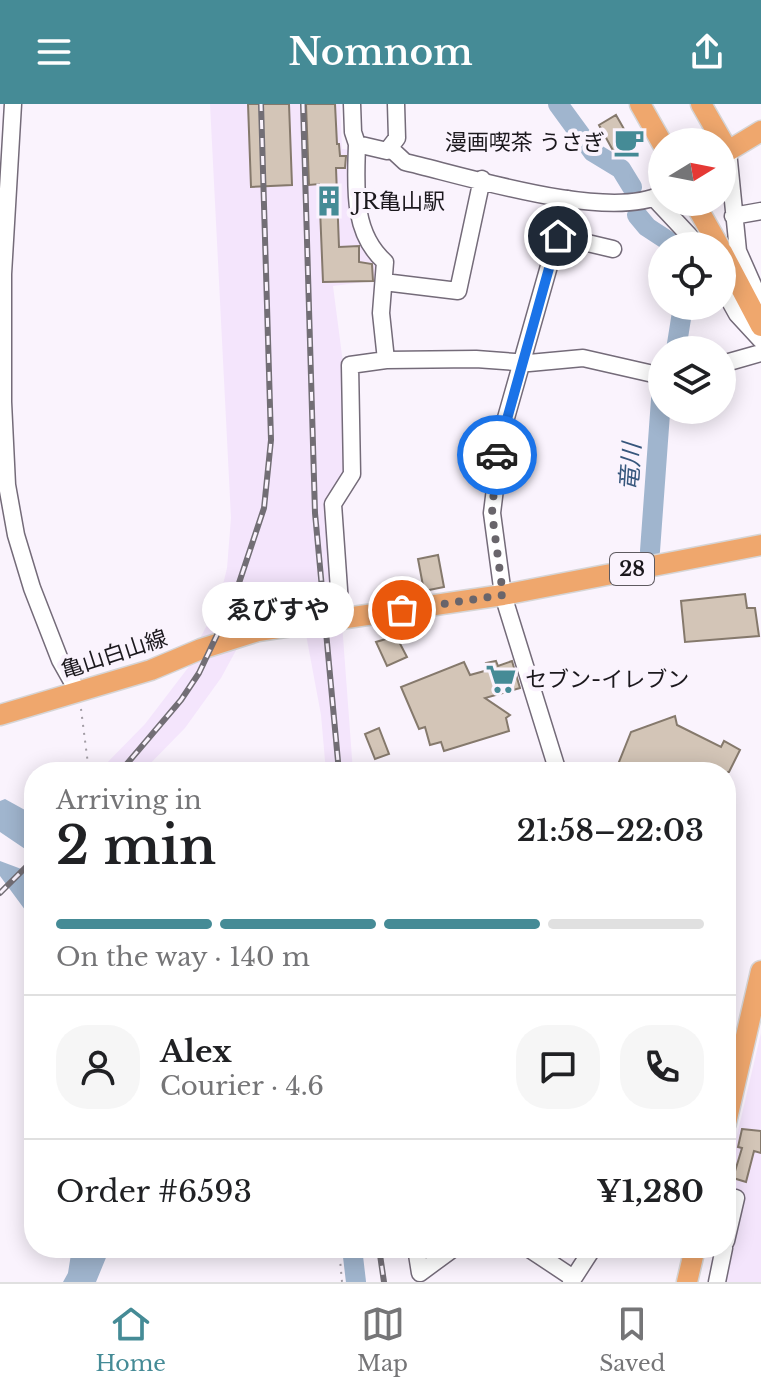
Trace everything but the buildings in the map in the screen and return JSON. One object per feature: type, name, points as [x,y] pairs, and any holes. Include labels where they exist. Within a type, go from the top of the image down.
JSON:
[{"type":"main road","points":[[640,104],[654,128]]},
{"type":"main road","points":[[701,104],[713,128]]},
{"type":"main road","points":[[736,146],[761,131]]},
{"type":"main road","points":[[736,279],[761,326]]},
{"type":"main road","name":"亀山白山線","points":[[0,715],[151,670],[205,647],[250,633],[503,595],[761,545]]},
{"type":"main road","points":[[736,1080],[761,971]]},
{"type":"main road","points":[[687,1282],[693,1258]]},
{"type":"street","points":[[13,104],[4,220],[2,328],[7,485],[16,535],[32,588],[74,693]]},
{"type":"street","points":[[352,104],[353,132],[357,144],[355,198],[359,220],[377,255],[385,262],[381,313],[386,360]]},
{"type":"street","points":[[391,149],[397,138],[396,104]]},
{"type":"street","points":[[357,144],[381,150],[391,149],[405,162],[568,199],[616,205],[648,198]]},
{"type":"street","points":[[384,282],[458,291],[482,179]]},
{"type":"street","points":[[555,762],[503,595],[494,532],[493,493],[502,432],[568,199]]},
{"type":"street","points":[[736,215],[761,211]]},
{"type":"street","points":[[674,216],[688,232]]},
{"type":"street","points":[[733,216],[738,251],[761,303]]},
{"type":"street","points":[[558,236],[613,249]]},
{"type":"street","points":[[736,311],[761,340]]},
{"type":"street","points":[[736,360],[761,353]]},
{"type":"street","points":[[341,618],[333,504],[352,474],[350,365],[386,360],[583,358],[648,373]]},
{"type":"street","points":[[420,1277],[442,1258]]},
{"type":"street","points":[[542,1258],[572,1280],[586,1258]]},
{"type":"street","points":[[717,1282],[722,1258]]},
{"type":"path","points":[[74,693],[87,762]]},
{"type":"path","points":[[340,1258],[342,1282]]},
{"type":"shaded area","points":[[210,104],[340,104],[342,149],[351,150],[379,264],[379,280],[333,286],[343,363],[348,472],[329,501],[335,612],[199,640],[218,605],[227,568],[231,518]]},
{"type":"shaded area","points":[[342,623],[352,762],[325,762],[321,715],[305,629]]},
{"type":"shaded area","points":[[240,643],[221,678],[185,728],[152,762],[108,762],[145,724],[197,656]]},
{"type":"shaded area","points":[[761,1033],[761,1282],[725,1282],[717,1258],[736,1258],[736,1139]]},
{"type":"water","points":[[5,799],[24,809],[24,848],[0,832],[0,801]]},
{"type":"water","points":[[0,861],[24,870],[24,908],[0,876]]},
{"type":"water","points":[[70,1258],[106,1258],[96,1282],[63,1282]]},
{"type":"waterway","name":"竜川","points":[[558,104],[593,152],[621,169],[632,187]]},
{"type":"waterway","name":"竜川","points":[[637,215],[655,232]]},
{"type":"waterway","name":"竜川","points":[[678,336],[681,320]]},
{"type":"waterway","name":"竜川","points":[[650,551],[659,424]]},
{"type":"waterway","name":"竜川","points":[[353,1258],[356,1282]]},
{"type":"railway","points":[[128,762],[181,700],[199,673],[233,601],[264,508],[271,440],[261,104]]},
{"type":"railway","points":[[303,104],[315,513],[338,762]]},
{"type":"railway","points":[[0,893],[24,869]]},
{"type":"railway","points":[[380,1258],[384,1282]]},
{"type":"way so far","points":[[402,610],[503,595],[492,513],[497,455]]},
{"type":"place","name":"漫画喫茶 うさぎ","points":[[629,142]]},
{"type":"place","name":"JR亀山駅","points":[[329,201]]},
{"type":"place","name":"ゑびすや","points":[[402,610]]},
{"type":"place","name":"セブン-イレブン","points":[[501,679]]},
{"type":"route","points":[[497,455],[558,236]]}]
